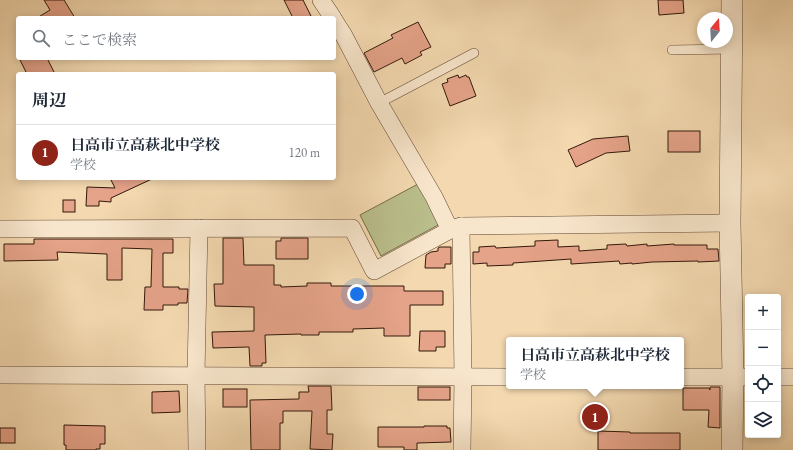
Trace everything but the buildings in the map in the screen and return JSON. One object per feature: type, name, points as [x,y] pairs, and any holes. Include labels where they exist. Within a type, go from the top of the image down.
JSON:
[{"type":"street","points":[[321,0],[331,16]]},
{"type":"street","points":[[732,0],[730,223],[740,377],[732,450]]},
{"type":"street","points":[[336,24],[379,103],[434,197],[456,228],[463,377],[462,450]]},
{"type":"street","points":[[0,229],[352,228],[374,272],[456,228],[730,223]]},
{"type":"street","points":[[197,450],[196,376],[198,228]]},
{"type":"street","points":[[0,375],[506,377]]},
{"type":"street","points":[[684,377],[740,377]]},
{"type":"street","points":[[781,377],[793,377]]},
{"type":"lane","points":[[672,50],[731,49]]},
{"type":"lane","points":[[379,103],[474,53]]},
{"type":"green space","points":[[418,184],[440,224],[381,256],[360,215]]},
{"type":"place","name":"日高市立高萩北中学校","points":[[595,417]]}]
